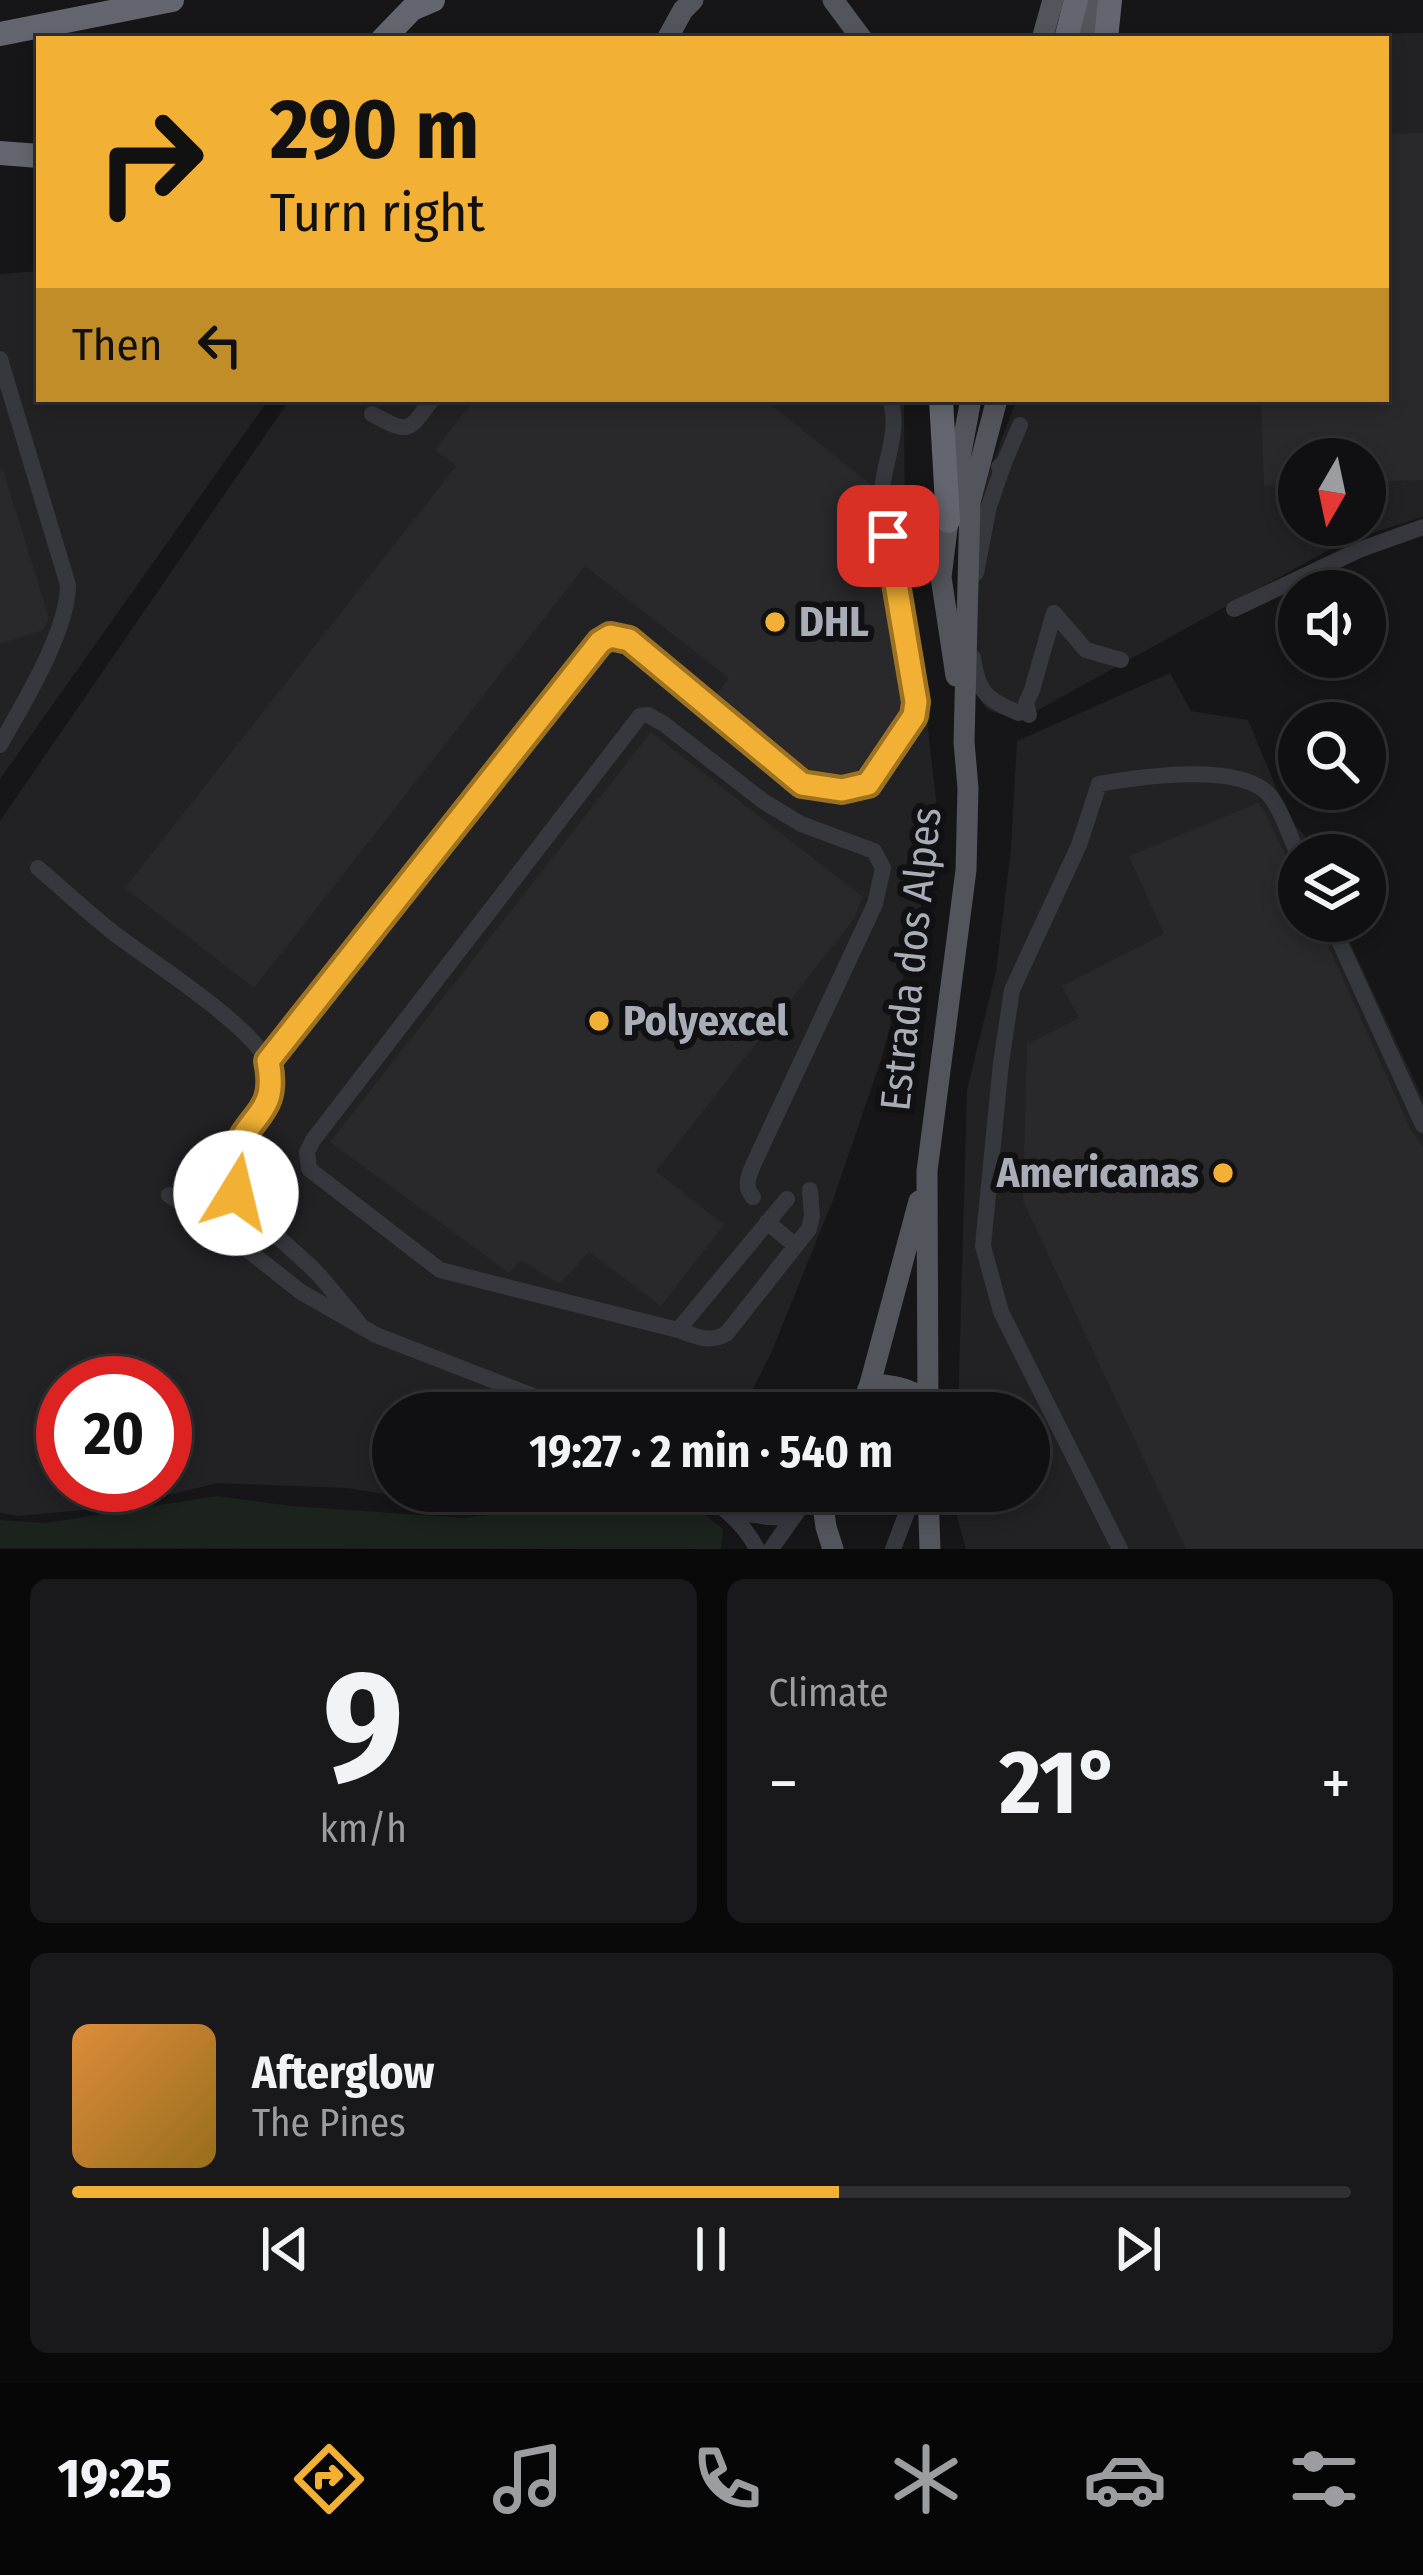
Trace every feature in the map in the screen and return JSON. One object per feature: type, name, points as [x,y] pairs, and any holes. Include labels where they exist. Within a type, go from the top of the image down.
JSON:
[{"type":"highway","points":[[0,34],[172,0]]},
{"type":"highway","points":[[386,36],[412,9],[433,0]]},
{"type":"highway","points":[[1067,36],[1076,0]]},
{"type":"highway","points":[[1106,36],[1110,0]]},
{"type":"highway","points":[[0,154],[36,156]]},
{"type":"highway","points":[[941,402],[948,521]]},
{"type":"main road","points":[[669,36],[693,0]]},
{"type":"main road","points":[[833,0],[860,36]]},
{"type":"main road","points":[[1043,36],[1053,0]]},
{"type":"main road","points":[[1085,36],[1091,0]]},
{"type":"main road","points":[[964,742],[941,577],[969,402]]},
{"type":"main road","name":"Estrada dos Alpes","points":[[867,1392],[927,1171],[966,870],[970,502],[997,402]]},
{"type":"main road","name":"Estrada dos Alpes","points":[[927,1171],[928,1392]]},
{"type":"main road","points":[[870,1384],[915,1392]]},
{"type":"main road","points":[[824,1512],[833,1549]]},
{"type":"main road","points":[[929,1512],[930,1549]]},
{"type":"street","points":[[0,359],[68,585],[68,603],[31,689],[0,745]]},
{"type":"street","points":[[373,414],[405,429],[430,402]]},
{"type":"street","points":[[268,1061],[600,642],[610,636],[629,640],[802,784],[842,790],[868,784],[914,716],[916,702],[881,496],[892,441],[891,402]]},
{"type":"street","points":[[1020,425],[989,506],[975,576],[971,616],[977,683],[1000,705],[1024,714],[1054,613],[1086,650],[1121,660]]},
{"type":"street","points":[[970,502],[1004,463]]},
{"type":"street","points":[[1234,609],[1359,550],[1423,527]]},
{"type":"street","points":[[753,1197],[747,1182],[754,1163],[874,904],[883,868],[874,851],[801,824],[664,724],[640,716],[313,1140],[306,1162],[440,1270],[707,1340],[727,1334],[812,1223],[810,1190]]},
{"type":"street","points":[[1120,1549],[1001,1312],[983,1246],[1000,1063],[1012,990],[1079,845],[1099,784],[1170,772],[1238,779],[1270,796],[1288,834]]},
{"type":"street","points":[[38,868],[110,930],[233,1023],[268,1061],[269,1097],[236,1150],[232,1171],[236,1193],[320,1276],[359,1323]]},
{"type":"street","points":[[1340,942],[1423,1125]]},
{"type":"street","points":[[169,1195],[220,1228],[301,1292],[395,1343],[529,1392]]},
{"type":"street","points":[[678,1330],[787,1199]]},
{"type":"street","points":[[767,1222],[796,1246]]},
{"type":"street","points":[[730,1512],[757,1549]]},
{"type":"street","points":[[736,1512],[794,1518]]},
{"type":"street","points":[[771,1549],[798,1512]]},
{"type":"street","points":[[893,1549],[907,1512]]},
{"type":"shaded area","points":[[1423,33],[1423,517],[1386,529],[1386,438],[1278,438],[1278,546],[1336,546],[1292,570],[1278,570],[1278,578],[1029,715],[1008,717],[988,710],[981,701],[964,604],[974,511],[1016,402],[1389,402],[1389,36],[1328,36]]},
{"type":"shaded area","points":[[36,271],[36,402],[267,402],[0,779],[0,274]]},
{"type":"shaded area","points":[[288,402],[903,402],[905,527],[936,800],[920,914],[882,1057],[833,1200],[752,1392],[372,1392],[372,1492],[218,1483],[192,1489],[192,1356],[36,1356],[36,1512],[62,1512],[0,1513],[0,821]]},
{"type":"shaded area","name":"Americanas","points":[[1170,673],[1191,711],[1248,720],[1278,792],[1278,810],[1285,810],[1304,834],[1278,834],[1278,942],[1350,942],[1423,1099],[1423,1549],[966,1549],[956,1512],[1050,1512],[1050,1392],[959,1392],[967,1090],[996,971],[1011,849],[1017,741]]},
{"type":"shaded area","points":[[217,1496],[464,1518],[513,1512],[701,1512],[723,1529],[721,1549],[0,1548],[0,1520],[46,1523],[116,1512],[192,1512],[192,1500]]},
{"type":"building","points":[[1423,133],[1423,480],[1386,481],[1386,438],[1278,438],[1278,486],[1264,486],[1261,402],[1389,402],[1389,134]]},
{"type":"building","points":[[473,402],[768,402],[870,484],[868,499],[902,711],[855,774],[808,772],[716,695],[729,678],[585,566],[254,988],[125,888],[456,466],[435,450]]},
{"type":"building","points":[[0,471],[49,618],[44,630],[0,644]]},
{"type":"building","name":"Polyexcel","points":[[651,732],[863,897],[854,919],[656,1171],[724,1225],[661,1306],[589,1252],[560,1284],[521,1260],[509,1273],[330,1142]]},
{"type":"building","name":"Americanas","points":[[1258,803],[1278,840],[1278,942],[1326,942],[1411,1130],[1423,1147],[1423,1549],[1186,1549],[1023,1201],[1027,1044],[1079,1018],[1062,986],[1164,934],[1129,856]]},
{"type":"place","name":"DHL","points":[[775,622]]},
{"type":"place","name":"Polyexcel","points":[[599,1021]]},
{"type":"place","name":"Americanas","points":[[1223,1173]]},
{"type":"route","points":[[236,1193],[232,1171],[236,1150],[269,1097],[268,1061],[600,642],[610,636],[629,640],[802,784],[842,790],[868,784],[914,716],[916,702],[888,536]]}]
